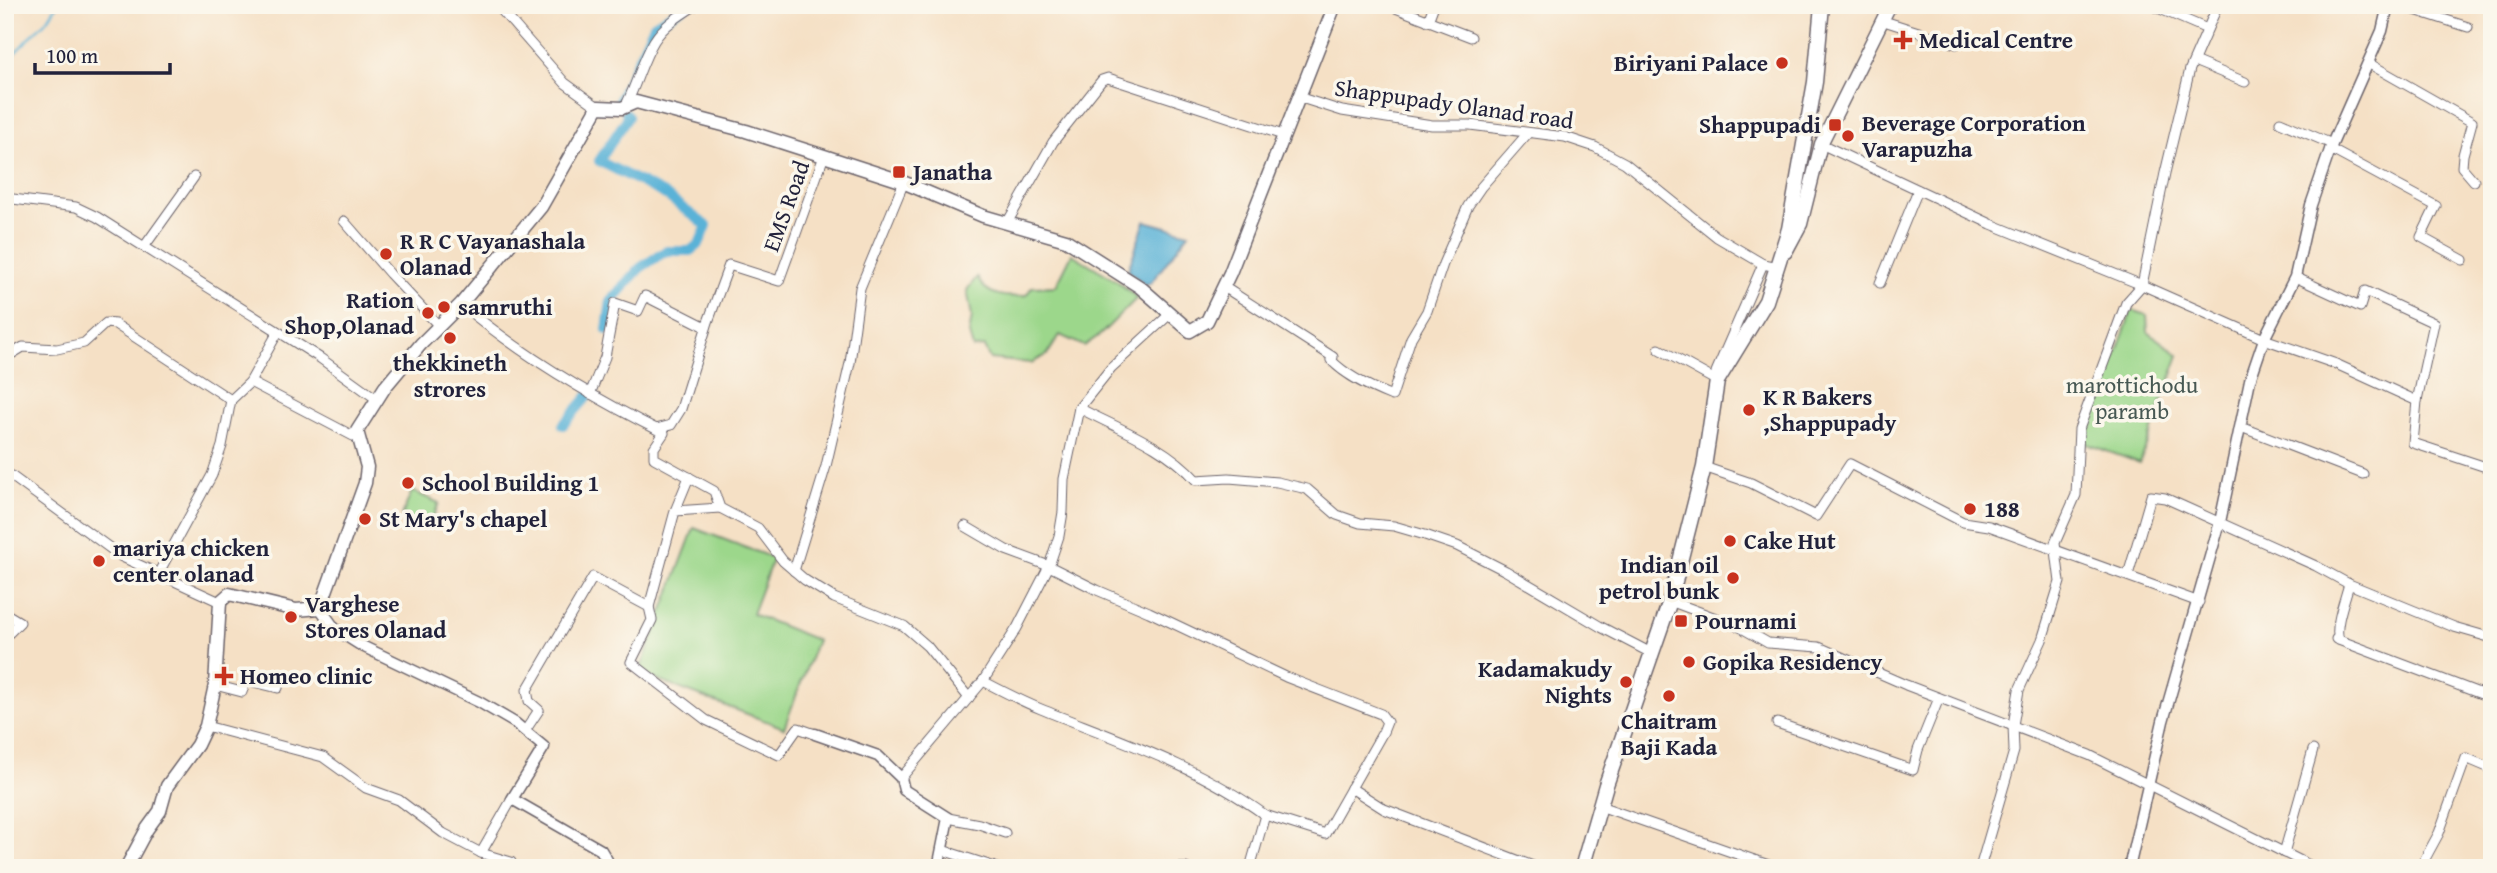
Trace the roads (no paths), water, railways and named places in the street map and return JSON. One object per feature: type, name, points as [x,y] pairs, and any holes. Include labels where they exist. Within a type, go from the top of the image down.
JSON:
[{"type":"highway","points":[[1582,868],[1600,806],[1670,601],[1704,467],[1717,381],[1766,301],[1770,266],[1789,229],[1815,82],[1822,5]]},
{"type":"main road","points":[[126,868],[160,811],[167,786],[197,745],[206,726],[215,685],[220,603],[229,594],[296,610],[320,608],[365,483],[367,467],[357,431],[385,387],[461,304],[541,207],[598,107],[624,108],[636,102],[746,131],[904,183],[983,216],[1066,240],[1140,287],[1190,331],[1207,321],[1223,287],[1335,5]]},
{"type":"main road","points":[[1770,266],[1801,224],[1821,144],[1890,5]]},
{"type":"street","points":[[497,5],[565,83],[598,107]]},
{"type":"street","points":[[624,108],[654,41],[669,22],[696,5]]},
{"type":"street","points":[[1388,5],[1471,37]]},
{"type":"street","points":[[1428,21],[1434,5]]},
{"type":"street","points":[[2151,5],[2207,29]]},
{"type":"street","points":[[1980,868],[2014,751],[2013,725],[2020,691],[2042,640],[2060,582],[2055,543],[2076,495],[2080,429],[2126,303],[2142,285],[2165,173],[2194,61],[2218,5]]},
{"type":"street","points":[[2129,868],[2163,721],[2220,522],[2250,380],[2264,339],[2295,277],[2311,205],[2331,146],[2382,31],[2388,5]]},
{"type":"street","points":[[2399,5],[2468,27]]},
{"type":"street","points":[[1884,21],[1956,44]]},
{"type":"street","points":[[2194,61],[2245,82]]},
{"type":"street","points":[[2368,63],[2472,122],[2462,167],[2474,181]]},
{"type":"street","points":[[1007,223],[1053,142],[1102,80],[1108,78],[1283,135]]},
{"type":"street","name":"Shappupady Olanad road","points":[[1298,97],[1342,111],[1432,125],[1471,125],[1565,137],[1595,147],[1625,163],[1717,237],[1770,266]]},
{"type":"street","points":[[2280,122],[2331,146],[2436,206],[2421,237],[2463,260]]},
{"type":"street","points":[[1223,287],[1334,357],[1331,360],[1335,364],[1357,379],[1392,396],[1411,338],[1427,311],[1468,205],[1528,133]]},
{"type":"street","points":[[1821,144],[1991,224],[2142,285],[2264,339],[2336,364],[2417,401]]},
{"type":"street","name":"EMS Road","points":[[707,325],[729,265],[779,281],[824,156]]},
{"type":"street","points":[[144,247],[194,177]]},
{"type":"street","points":[[794,571],[826,466],[850,363],[860,288],[904,183]]},
{"type":"street","points":[[1880,282],[1918,190]]},
{"type":"street","points":[[5,198],[76,207],[97,216],[278,332],[378,400]]},
{"type":"street","points":[[344,220],[439,326]]},
{"type":"street","points":[[2295,277],[2360,307],[2365,291],[2434,323],[2417,401],[2413,443],[2492,469]]},
{"type":"street","points":[[590,394],[605,357],[615,303],[638,311],[645,296],[707,325],[681,409],[671,425],[656,429]]},
{"type":"street","points":[[461,304],[493,331],[590,394],[664,433],[654,447],[654,458],[714,491],[720,508]]},
{"type":"street","points":[[901,778],[982,681],[1017,628],[1049,566],[1059,536],[1064,479],[1079,408],[1111,368],[1170,314]]},
{"type":"street","points":[[5,358],[23,348],[57,349],[83,343],[106,323],[116,324],[231,400]]},
{"type":"street","points":[[158,574],[212,475],[222,446],[231,400],[250,382],[278,332]]},
{"type":"street","points":[[1659,349],[1717,381]]},
{"type":"street","points":[[250,382],[353,436],[357,431]]},
{"type":"street","points":[[1079,408],[1152,445],[1184,466],[1196,480],[1228,478],[1278,482],[1307,489],[1338,515],[1360,523],[1394,526],[1457,546],[1653,654]]},
{"type":"street","points":[[2241,427],[2363,474]]},
{"type":"street","points":[[1704,467],[1751,483],[1816,516],[1850,464],[1963,522],[1989,526],[2199,602]]},
{"type":"street","points":[[5,481],[10,475],[122,557],[220,603]]},
{"type":"street","points":[[689,477],[675,511],[649,607],[652,620],[631,662],[706,720],[779,755],[798,729],[815,734],[878,756],[901,778],[904,790],[948,818],[1005,833]]},
{"type":"street","points":[[2128,575],[2151,496],[2165,498],[2316,566],[2349,584],[2454,627],[2492,638]]},
{"type":"street","points":[[675,511],[720,508],[758,528],[794,571],[834,598],[904,626],[928,646],[969,698]]},
{"type":"street","points":[[965,526],[1006,550],[1049,566],[1286,677],[1381,714],[1387,722],[1325,834],[1265,815],[1241,797],[1179,765],[1038,708],[982,681]]},
{"type":"street","points":[[525,731],[539,710],[528,701],[527,690],[593,577],[649,607]]},
{"type":"street","points":[[2349,584],[2336,632],[2337,640],[2492,698]]},
{"type":"street","points":[[1670,601],[1740,627],[1768,643],[1819,647],[1939,698],[2089,755],[2315,868]]},
{"type":"street","points":[[320,608],[335,629],[362,646],[479,702],[525,731],[544,747],[481,853]]},
{"type":"street","points":[[5,613],[20,622],[5,637]]},
{"type":"street","points":[[215,685],[243,692],[246,680],[278,688]]},
{"type":"street","points":[[1777,723],[1913,770],[1939,698]]},
{"type":"street","points":[[206,726],[323,757],[366,788],[399,800],[443,833],[513,866]]},
{"type":"street","points":[[2284,853],[2314,750]]},
{"type":"street","points":[[2420,868],[2439,833],[2466,758],[2492,769]]},
{"type":"street","points":[[1351,788],[1384,809],[1538,868]]},
{"type":"street","points":[[512,799],[601,850],[608,868]]},
{"type":"street","points":[[1600,806],[1777,868]]},
{"type":"street","points":[[1250,868],[1265,815]]},
{"type":"street","points":[[939,868],[948,818]]},
{"type":"street","points":[[942,850],[995,867]]},
{"type":"street","points":[[1178,868],[1186,868]]},
{"type":"water","points":[[1145,221],[1189,233],[1146,286],[1128,270]]},
{"type":"waterway","points":[[5,63],[49,18],[57,5]]},
{"type":"waterway","points":[[621,103],[619,100],[654,25],[686,5]]},
{"type":"waterway","points":[[607,330],[611,301],[640,268],[666,251],[690,251],[699,244],[707,226],[664,194],[599,161],[628,117],[626,113]]},
{"type":"waterway","points":[[563,425],[595,388]]},
{"type":"place","name":"Medical Centre","points":[[1903,40]]},
{"type":"place","name":"Biriyani Palace","points":[[1782,63]]},
{"type":"place","name":"Shappupadi","points":[[1835,125]]},
{"type":"place","name":"Beverage Corporation Varapuzha","points":[[1848,136]]},
{"type":"place","name":"Janatha","points":[[899,172]]},
{"type":"place","name":"R R C Vayanashala Olanad","points":[[386,254]]},
{"type":"place","name":"samruthi","points":[[444,307]]},
{"type":"place","name":"Ration Shop,Olanad","points":[[428,313]]},
{"type":"place","name":"thekkineth strores","points":[[450,338]]},
{"type":"place","name":"K R Bakers ,Shappupady","points":[[1749,410]]},
{"type":"place","name":"School Building 1","points":[[408,483]]},
{"type":"place","name":"188","points":[[1970,509]]},
{"type":"place","name":"St Mary's chapel","points":[[365,519]]},
{"type":"place","name":"Cake Hut","points":[[1730,541]]},
{"type":"place","name":"mariya chicken center olanad","points":[[99,561]]},
{"type":"place","name":"Indian oil petrol bunk","points":[[1733,578]]},
{"type":"place","name":"Varghese Stores Olanad","points":[[291,617]]},
{"type":"place","name":"Pournami","points":[[1681,621]]},
{"type":"place","name":"Gopika Residency","points":[[1689,662]]},
{"type":"place","name":"Homeo clinic","points":[[224,676]]},
{"type":"place","name":"Kadamakudy Nights","points":[[1626,682]]},
{"type":"place","name":"Chaitram Baji Kada","points":[[1669,696]]},
{"type":"park label","name":"marottichodu paramb","points":[[2132,398]]}]
